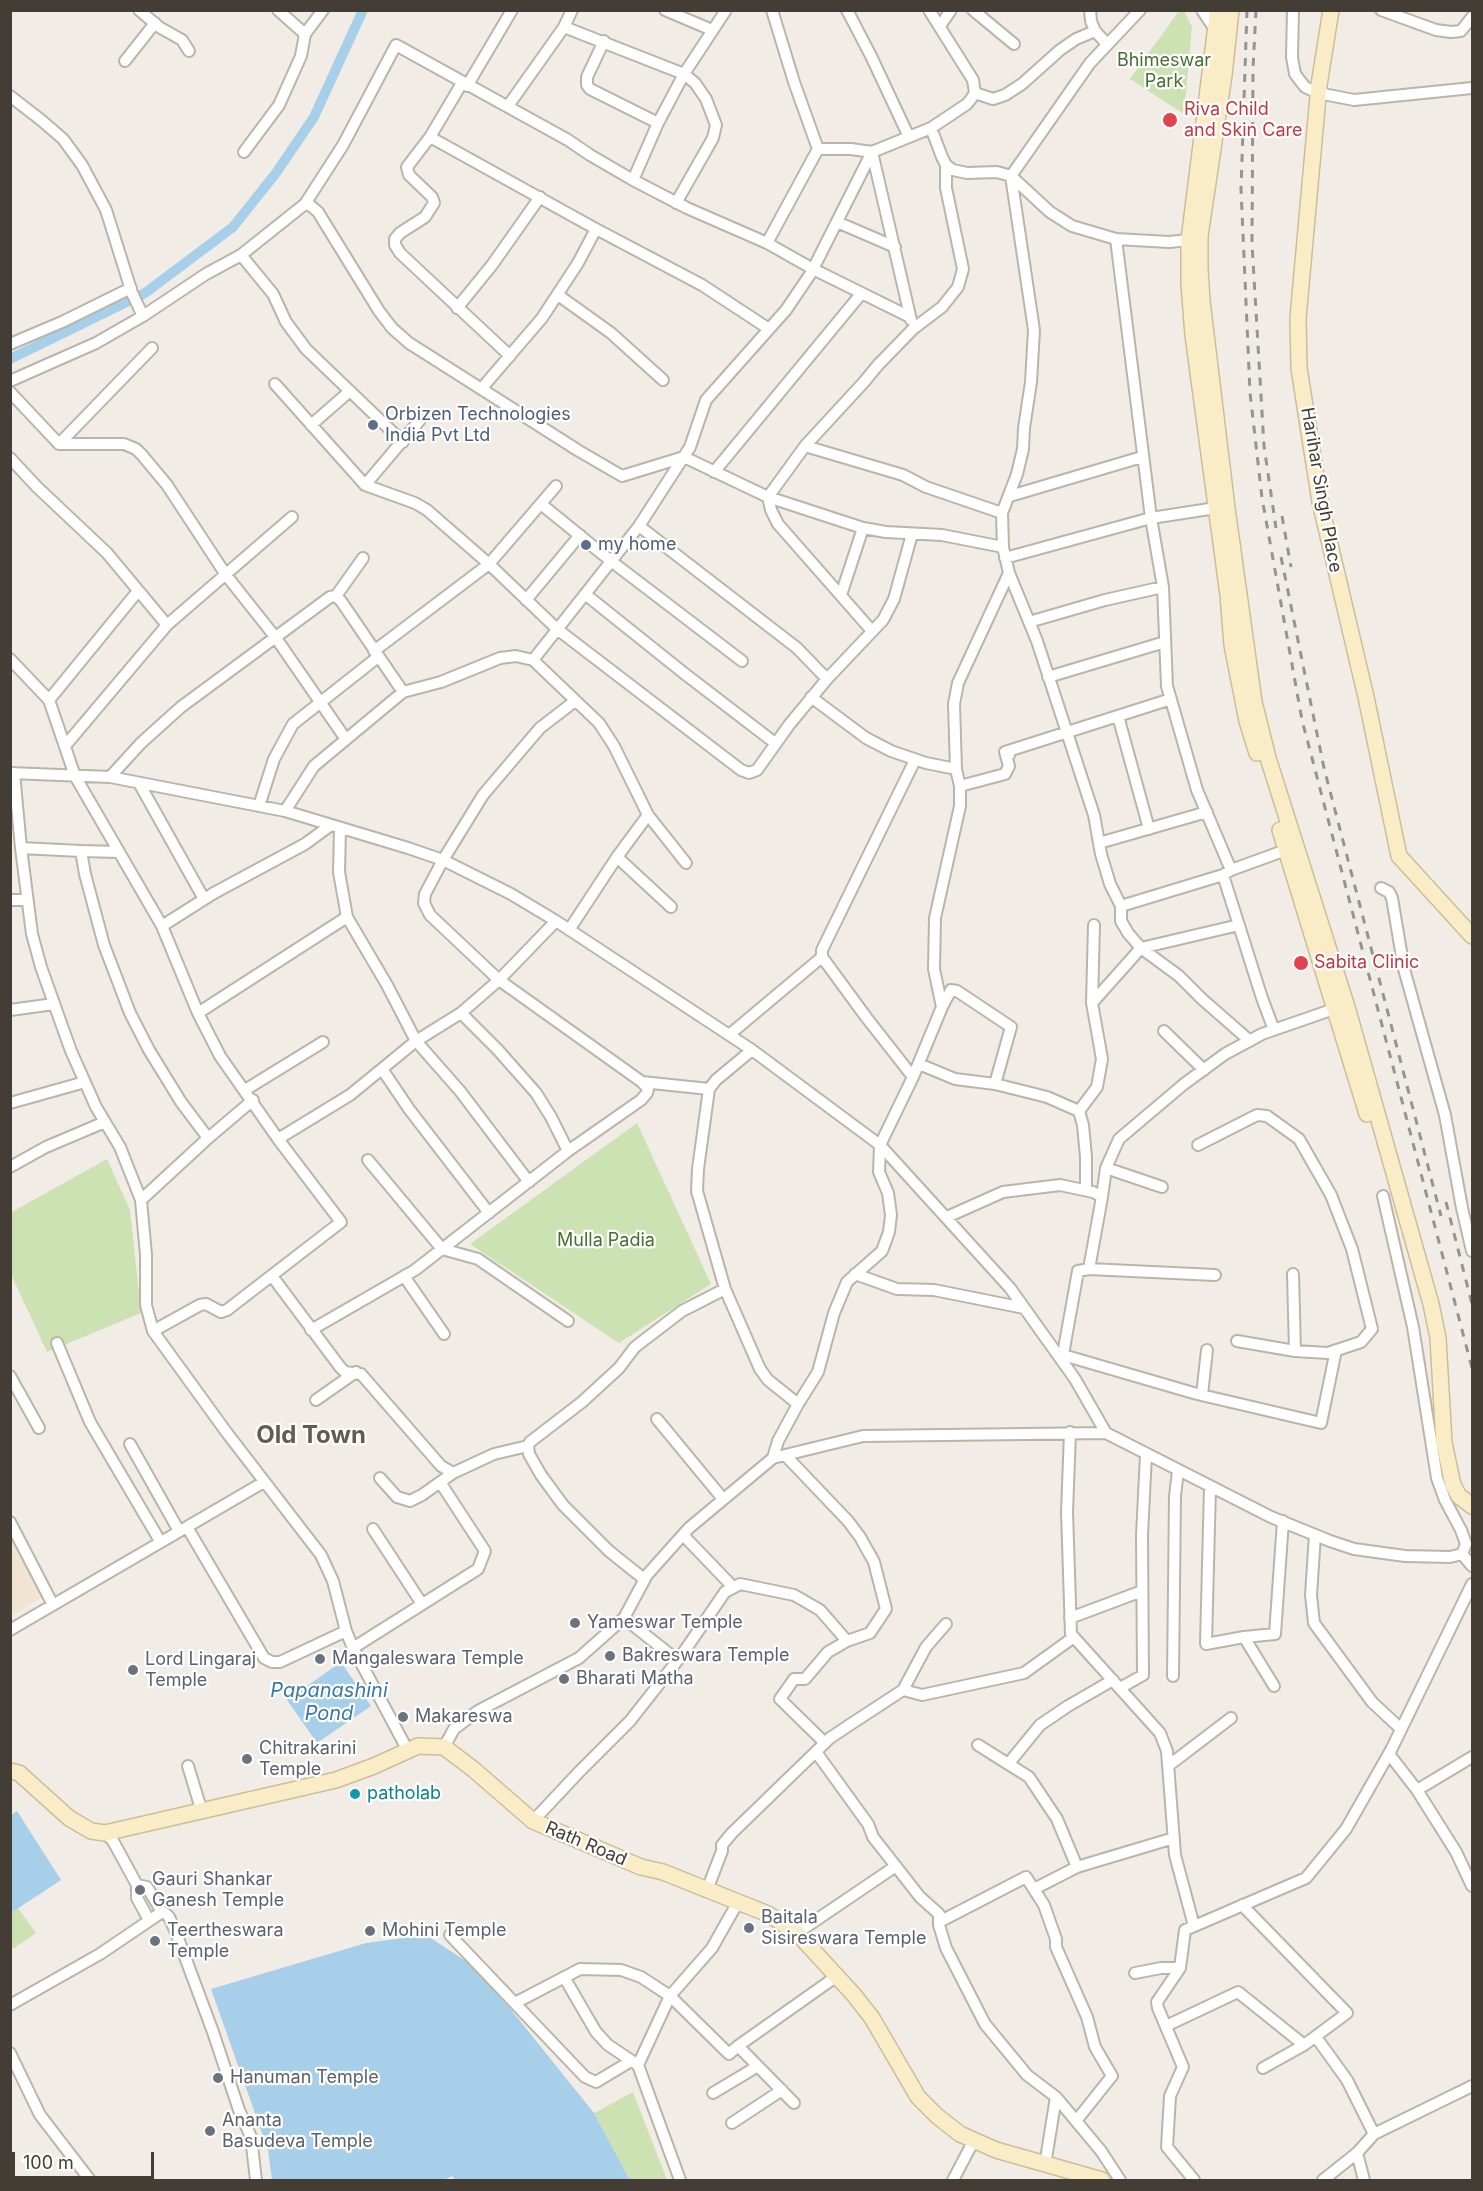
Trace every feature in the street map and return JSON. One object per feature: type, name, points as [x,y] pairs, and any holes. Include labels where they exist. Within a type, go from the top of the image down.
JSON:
[{"type":"street","points":[[139,10],[159,27],[182,40],[189,51]]},
{"type":"street","points":[[278,10],[305,34]]},
{"type":"street","points":[[244,152],[279,105],[301,56],[305,34],[323,10]]},
{"type":"street","points":[[510,356],[400,253],[395,240],[400,233],[425,216],[434,203],[432,197],[406,171],[410,161],[430,137],[512,10]]},
{"type":"street","points":[[508,106],[564,27],[572,10]]},
{"type":"street","points":[[665,10],[712,30]]},
{"type":"street","points":[[633,180],[658,123],[684,74],[726,10]]},
{"type":"street","points":[[767,243],[818,149],[772,10]]},
{"type":"street","points":[[847,10],[909,137]]},
{"type":"street","points":[[818,149],[851,149],[872,152],[931,128],[967,104],[975,93],[973,80],[929,10]]},
{"type":"street","points":[[940,26],[951,10]]},
{"type":"street","points":[[973,10],[1014,44]]},
{"type":"street","points":[[1090,10],[1095,31],[1107,44]]},
{"type":"street","points":[[1140,10],[1107,44],[1064,98],[1011,176],[1034,330],[1023,449],[1010,496],[1002,513],[1004,552],[1009,573],[1029,622],[1094,815],[1110,884],[1121,906],[1121,921],[1141,948],[1179,976],[1250,1041]]},
{"type":"street","points":[[1202,10],[1222,37]]},
{"type":"street","points":[[1218,10],[1222,37],[1200,236],[1200,270],[1227,508],[1254,702],[1268,758],[1347,1007],[1431,1304],[1438,1338],[1444,1443],[1453,1485],[1459,1496],[1473,1506]]},
{"type":"street","points":[[1231,10],[1222,37],[1189,240],[1189,284],[1193,335],[1228,595],[1232,645],[1245,710],[1334,1010],[1422,1286],[1431,1304]]},
{"type":"street","points":[[1293,10],[1292,57],[1295,74],[1305,87],[1318,93],[1354,100],[1473,87]]},
{"type":"street","name":"Harihar Singh Place","points":[[1331,10],[1318,93],[1298,318],[1299,368],[1320,502],[1366,697],[1399,856],[1473,936]]},
{"type":"street","points":[[1381,10],[1436,30],[1451,32],[1461,31],[1473,17]]},
{"type":"street","points":[[125,61],[156,23]]},
{"type":"street","points":[[564,27],[684,74],[695,82],[706,99],[716,125],[713,138],[676,203]]},
{"type":"street","points":[[975,93],[993,99],[1005,95],[1022,84],[1060,50],[1076,39],[1095,31]]},
{"type":"street","points":[[604,42],[587,78],[587,85],[590,89],[658,123]]},
{"type":"street","points":[[10,381],[96,343],[206,274],[241,255],[305,204],[343,145],[396,45],[508,106],[676,203],[767,243],[861,294],[910,317]]},
{"type":"street","points":[[10,96],[63,139],[82,165],[106,210],[131,291],[141,314]]},
{"type":"street","points":[[872,631],[778,524],[768,497],[805,446],[913,329],[942,307],[958,287],[962,278],[963,269],[946,188],[946,165],[931,128]]},
{"type":"street","points":[[430,137],[702,285],[768,329]]},
{"type":"street","points":[[533,660],[639,526],[684,457],[706,400],[786,310],[813,269],[872,152]]},
{"type":"street","points":[[872,152],[913,329]]},
{"type":"street","points":[[946,165],[953,170],[967,173],[997,172],[1011,176],[1050,212],[1072,226],[1116,239],[1169,242],[1189,240]]},
{"type":"street","points":[[457,308],[492,265],[540,197]]},
{"type":"street","points":[[305,204],[311,206],[325,221],[345,258],[392,328],[441,364],[482,388],[579,452],[622,476],[684,457],[768,497],[863,528],[942,535],[1004,552],[1151,518],[1216,508]]},
{"type":"street","points":[[837,222],[895,247]]},
{"type":"street","points":[[482,388],[558,296],[596,229]]},
{"type":"street","points":[[1116,239],[1142,457],[1163,587],[1167,686],[1197,790],[1207,812],[1227,873],[1239,925],[1274,1030]]},
{"type":"street","points":[[241,255],[267,286],[286,322],[306,350],[403,442]]},
{"type":"street","points":[[10,344],[131,291]]},
{"type":"street","points":[[714,472],[861,294]]},
{"type":"street","points":[[558,296],[611,333],[663,380]]},
{"type":"street","points":[[59,444],[152,348]]},
{"type":"street","points":[[275,384],[365,485],[415,503],[427,510],[489,564],[557,629],[741,771],[749,773],[757,770],[811,697],[890,610],[912,534]]},
{"type":"street","points":[[311,425],[350,391]]},
{"type":"street","points":[[13,399],[59,444],[111,442],[136,449],[167,485],[226,575],[276,638],[345,738]]},
{"type":"street","points":[[365,485],[420,420]]},
{"type":"street","points":[[805,446],[903,475],[926,487],[1002,513]]},
{"type":"street","points":[[1010,496],[1142,457]]},
{"type":"street","points":[[11,460],[107,553],[167,625]]},
{"type":"street","points":[[259,806],[274,759],[293,724],[489,564],[556,486]]},
{"type":"street","points":[[541,504],[611,561],[742,660]]},
{"type":"street","points":[[65,746],[167,625],[292,517]]},
{"type":"street","points":[[639,526],[796,648],[827,679]]},
{"type":"street","points":[[841,595],[863,528]]},
{"type":"street","points":[[526,600],[580,535]]},
{"type":"street","points":[[110,777],[141,742],[181,706],[330,597],[336,596],[363,558]]},
{"type":"street","points":[[942,1007],[934,969],[935,918],[960,806],[960,786],[956,769],[954,704],[958,683],[1009,573]]},
{"type":"street","points":[[1029,622],[1105,600],[1163,587]]},
{"type":"street","points":[[49,700],[138,591]]},
{"type":"street","points":[[585,594],[775,743]]},
{"type":"street","points":[[336,596],[403,692]]},
{"type":"street","points":[[1048,677],[1165,642]]},
{"type":"street","points":[[285,811],[315,766],[345,738],[403,692],[441,682],[500,658],[516,656],[533,660],[607,733],[648,815],[686,862]]},
{"type":"street","points":[[10,658],[49,700],[75,776],[162,926],[198,1013],[220,1056],[253,1100],[278,1139],[341,1222],[227,1310],[221,1312],[206,1305],[200,1305],[153,1331]]},
{"type":"street","points":[[811,697],[866,738],[891,751],[915,760],[956,769]]},
{"type":"street","points":[[960,786],[1005,774],[1009,766],[1007,754],[1171,699]]},
{"type":"street","points":[[311,1330],[404,1276],[647,1094],[648,1089],[642,1082],[499,980],[425,909],[423,903],[425,894],[443,860],[483,795],[540,728],[575,701]]},
{"type":"street","points":[[1118,716],[1149,829]]},
{"type":"street","points":[[913,1077],[822,957],[822,950],[915,760]]},
{"type":"street","points":[[407,1749],[353,1648],[346,1631],[336,1589],[321,1555],[264,1482],[153,1331],[146,1305],[146,1255],[141,1200],[120,1147],[105,1122],[71,1051],[38,956],[27,900],[12,773],[110,777],[285,811],[443,860],[511,894],[556,921],[752,1050],[880,1144],[1010,1288],[1063,1358],[1106,1433]]},
{"type":"street","points":[[139,783],[204,899]]},
{"type":"street","points":[[1099,843],[1207,812]]},
{"type":"street","points":[[569,930],[648,815]]},
{"type":"street","points":[[162,926],[204,899],[335,826]]},
{"type":"street","points":[[335,826],[346,917],[387,985],[416,1041],[460,1091],[529,1182]]},
{"type":"street","points":[[21,848],[119,852]]},
{"type":"street","points":[[1121,906],[1227,873],[1286,850]]},
{"type":"street","points":[[81,851],[104,945],[130,1013],[163,1074],[208,1138]]},
{"type":"street","points":[[617,857],[671,907]]},
{"type":"street","points":[[1381,888],[1389,892],[1392,898],[1404,969],[1445,1114],[1462,1208],[1473,1251]]},
{"type":"street","points":[[10,900],[27,900]]},
{"type":"street","points":[[198,1013],[346,917]]},
{"type":"street","points":[[278,1139],[350,1095],[416,1041],[460,1013],[499,980],[556,921]]},
{"type":"street","points":[[1079,1111],[1097,1087],[1102,1059],[1092,1003],[1094,925]]},
{"type":"street","points":[[1092,1003],[1141,948],[1239,925]]},
{"type":"street","points":[[729,1035],[822,957]]},
{"type":"street","points":[[773,1458],[778,1441],[818,1372],[839,1297],[847,1282],[882,1251],[889,1233],[891,1215],[888,1193],[879,1172],[880,1144],[919,1064],[951,990],[957,990],[1011,1027],[995,1084]]},
{"type":"street","points":[[10,1010],[54,1004]]},
{"type":"street","points":[[1089,1269],[1106,1168],[1119,1139],[1184,1084],[1225,1054],[1274,1030],[1334,1010]]},
{"type":"street","points":[[460,1013],[498,1050],[536,1093],[568,1151]]},
{"type":"street","points":[[1164,1031],[1204,1070]]},
{"type":"street","points":[[245,1089],[323,1042]]},
{"type":"street","points":[[752,1050],[716,1080],[709,1089],[697,1191],[725,1289],[760,1369],[768,1380],[798,1404]]},
{"type":"street","points":[[919,1064],[955,1078],[995,1084],[1047,1097],[1079,1111]]},
{"type":"street","points":[[382,1069],[409,1109],[489,1212]]},
{"type":"street","points":[[10,1102],[85,1082]]},
{"type":"street","points":[[642,1082],[709,1089]]},
{"type":"street","points":[[141,1200],[253,1100]]},
{"type":"street","points":[[1079,1111],[1083,1125],[1086,1157],[1086,1190]]},
{"type":"street","points":[[1198,1145],[1257,1115],[1267,1116],[1299,1138],[1331,1195],[1352,1249],[1372,1329],[1361,1342],[1328,1353],[1295,1351],[1237,1341]]},
{"type":"street","points":[[10,1167],[105,1122]]},
{"type":"street","points":[[368,1160],[442,1249],[478,1259],[568,1321]]},
{"type":"street","points":[[1106,1168],[1162,1186]]},
{"type":"street","points":[[947,1216],[1003,1192],[1060,1185],[1086,1190],[1102,1197]]},
{"type":"street","points":[[1383,1196],[1413,1327],[1437,1478],[1466,1544],[1462,1554]]},
{"type":"street","points":[[1063,1358],[1078,1271],[1089,1269],[1215,1275]]},
{"type":"street","points":[[855,1274],[897,1290],[934,1290],[1024,1308]]},
{"type":"street","points":[[1293,1274],[1295,1351]]},
{"type":"street","points":[[272,1276],[345,1372],[356,1372],[365,1378],[441,1466],[453,1473]]},
{"type":"street","points":[[404,1276],[444,1334]]},
{"type":"street","points":[[644,1579],[609,1551],[563,1505],[533,1461],[528,1446],[619,1368],[635,1347],[682,1311],[725,1289]]},
{"type":"street","points":[[57,1343],[90,1422],[160,1541]]},
{"type":"street","points":[[1202,1395],[1208,1350]]},
{"type":"street","points":[[1063,1358],[1202,1395],[1321,1422],[1336,1350]]},
{"type":"street","points":[[316,1400],[356,1372]]},
{"type":"street","points":[[10,1376],[13,1389],[39,1428]]},
{"type":"street","points":[[657,1419],[723,1499]]},
{"type":"street","points":[[1070,1432],[1067,1512],[1071,1634],[1160,1733],[1167,1751],[1175,1855],[1194,1926]]},
{"type":"street","points":[[10,1771],[19,1773],[69,1818],[91,1831],[105,1833],[336,1779],[374,1766],[407,1749],[418,1746],[444,1747],[454,1729],[478,1711],[579,1658],[624,1618],[644,1579],[683,1535],[773,1458],[863,1436],[1106,1433],[1210,1487],[1315,1535],[1354,1549],[1405,1556],[1450,1557],[1462,1554]]},
{"type":"street","points":[[130,1444],[264,1658],[272,1662],[280,1662],[346,1631]]},
{"type":"street","points":[[380,1478],[397,1497],[410,1501],[453,1473],[494,1454],[528,1446]]},
{"type":"street","points":[[784,1455],[848,1521],[874,1562],[886,1609],[870,1633],[847,1641],[828,1652],[805,1679],[794,1679],[780,1699],[825,1743]]},
{"type":"street","points":[[1009,1763],[1040,1725],[1068,1706],[1143,1674],[1142,1535],[1146,1455]]},
{"type":"street","points":[[1173,1677],[1175,1496],[1178,1471]]},
{"type":"street","points":[[10,1630],[264,1482]]},
{"type":"street","points":[[353,1648],[478,1569],[484,1551],[440,1482]]},
{"type":"street","points":[[1210,1487],[1206,1644],[1275,1634],[1283,1521]]},
{"type":"street","points":[[10,1522],[53,1605]]},
{"type":"street","points":[[373,1530],[422,1604]]},
{"type":"street","points":[[683,1535],[733,1587]]},
{"type":"street","points":[[1315,1535],[1311,1595],[1314,1623],[1372,1702],[1401,1729]]},
{"type":"street","points":[[1462,1554],[1473,1566]]},
{"type":"street","points":[[533,1821],[630,1721],[725,1592],[733,1587],[740,1584],[794,1594],[819,1610],[847,1641]]},
{"type":"street","points":[[1191,2179],[1167,2147],[1170,2096],[1183,2067],[1157,2002],[1180,1968],[1185,1930],[1306,1878],[1346,1829],[1389,1754],[1473,1584]]},
{"type":"street","points":[[1070,1618],[1142,1591]]},
{"type":"street","points":[[624,1618],[677,1660]]},
{"type":"street","points":[[707,1890],[722,1851],[722,1845],[825,1743],[903,1690],[926,1647],[946,1624]]},
{"type":"street","points":[[903,1690],[922,1695],[1024,1673],[1074,1637]]},
{"type":"street","points":[[1244,1637],[1274,1686]]},
{"type":"street","points":[[1168,1766],[1231,1719]]},
{"type":"street","points":[[978,1745],[1029,1778],[1057,1819],[1077,1868]]},
{"type":"street","name":"Rath Road","points":[[444,1747],[533,1821],[633,1864],[663,1872],[768,1914],[797,1933],[872,2018],[918,2097],[952,2128],[976,2142],[1102,2181]]},
{"type":"street","points":[[816,1752],[868,1824],[873,1837],[920,1898],[939,1914],[946,1948],[985,2024],[1027,2075],[1056,2097],[1101,2151],[1120,2181]]},
{"type":"street","points":[[1389,1754],[1417,1790],[1456,1852],[1473,1886]]},
{"type":"street","points":[[1417,1790],[1473,1757]]},
{"type":"street","points":[[188,1766],[202,1812]]},
{"type":"street","points":[[105,1833],[113,1841],[137,1885],[137,1898],[149,1920]]},
{"type":"street","points":[[1034,1889],[1077,1868],[1174,1838]]},
{"type":"street","points":[[797,1933],[896,1866]]},
{"type":"street","points":[[939,1922],[1026,1877],[1044,1905],[1056,1939],[1056,1947],[1087,2017],[1095,2047],[1112,2076],[1076,2121]]},
{"type":"street","points":[[137,1885],[147,1887],[162,1912],[169,1917],[175,1930],[239,2110],[251,2137],[256,2181]]},
{"type":"street","points":[[450,1935],[591,2081],[603,2079],[634,2063],[670,1996],[712,1948],[738,1902]]},
{"type":"street","points":[[1242,1905],[1347,2013],[1304,2045],[1263,2068]]},
{"type":"street","points":[[10,2005],[100,1954],[162,1912]]},
{"type":"street","points":[[1135,1973],[1161,1968],[1180,1968]]},
{"type":"street","points":[[515,2003],[580,1969],[621,1970],[641,1977],[670,1996],[729,2054],[837,1976]]},
{"type":"street","points":[[564,1977],[596,2032],[608,2045],[634,2063],[680,2181]]},
{"type":"street","points":[[1166,2026],[1238,1992],[1304,2045]]},
{"type":"street","points":[[1316,2037],[1347,2080],[1374,2134]]},
{"type":"street","points":[[738,2046],[794,2103]]},
{"type":"street","points":[[10,2053],[40,2115],[90,2181]]},
{"type":"street","points":[[713,2093],[758,2066]]},
{"type":"street","points":[[1323,2181],[1357,2153],[1374,2134],[1472,2089]]},
{"type":"street","points":[[732,2123],[782,2090]]},
{"type":"street","points":[[1045,2165],[1056,2097]]},
{"type":"street","points":[[954,2181],[972,2144],[976,2142]]},
{"type":"street","points":[[1357,2153],[1364,2181]]},
{"type":"shaded area","points":[[10,1536],[44,1596],[11,1616],[10,1616]]},
{"type":"green space","name":"Bhimeswar Park","points":[[1179,11],[1184,11],[1192,27],[1184,114],[1130,79]]},
{"type":"green space","name":"Mulla Padia","points":[[637,1123],[711,1284],[619,1343],[470,1244]]},
{"type":"green space","points":[[107,1159],[130,1210],[141,1313],[47,1352],[11,1274],[10,1213]]},
{"type":"green space","points":[[18,1908],[36,1933],[13,1949],[11,1913]]},
{"type":"green space","points":[[633,2092],[667,2180],[630,2180],[594,2113]]},
{"type":"water","name":"Papanashini Pond","points":[[341,1662],[371,1706],[317,1743],[287,1700]]},
{"type":"water","points":[[17,1811],[61,1880],[11,1913],[11,1815]]},
{"type":"water","points":[[426,1935],[469,1963],[508,2006],[594,2113],[630,2180],[455,2180],[452,2176],[444,2180],[272,2180],[268,2150],[211,1989],[366,1943]]},
{"type":"waterway","points":[[10,359],[145,293],[233,227],[276,173],[314,117],[363,10]]},
{"type":"railway","points":[[1247,10],[1241,189],[1250,393],[1262,498],[1302,720],[1472,1368]]},
{"type":"railway","points":[[1256,10],[1253,69],[1252,244],[1264,446],[1276,528]]},
{"type":"railway","points":[[1282,516],[1291,567]]},
{"type":"railway","points":[[1281,557],[1324,768],[1441,1216]]},
{"type":"railway","points":[[1446,1202],[1472,1304]]},
{"type":"place","name":"Riva Child and Skin Care","points":[[1170,120]]},
{"type":"place","name":"Orbizen Technologies India Pvt Ltd","points":[[373,425]]},
{"type":"place","name":"my home","points":[[586,545]]},
{"type":"place","name":"Sabita Clinic","points":[[1301,963]]},
{"type":"place","name":"Yameswar Temple","points":[[575,1623]]},
{"type":"place","name":"Bakreswara Temple","points":[[610,1656]]},
{"type":"place","name":"Mangaleswara Temple","points":[[320,1659]]},
{"type":"place","name":"Lord Lingaraj Temple","points":[[133,1670]]},
{"type":"place","name":"Bharati Matha","points":[[564,1679]]},
{"type":"place","name":"Makareswa","points":[[403,1717]]},
{"type":"place","name":"Chitrakarini Temple","points":[[247,1759]]},
{"type":"place","name":"patholab","points":[[355,1794]]},
{"type":"place","name":"Gauri Shankar Ganesh Temple","points":[[140,1890]]},
{"type":"place","name":"Baitala Sisireswara Temple","points":[[749,1928]]},
{"type":"place","name":"Mohini Temple","points":[[370,1931]]},
{"type":"place","name":"Teertheswara Temple","points":[[155,1941]]},
{"type":"place","name":"Hanuman Temple","points":[[218,2078]]},
{"type":"place","name":"Ananta Basudeva Temple","points":[[210,2131]]},
{"type":"district","name":"Old Town","points":[[311,1436]]}]
